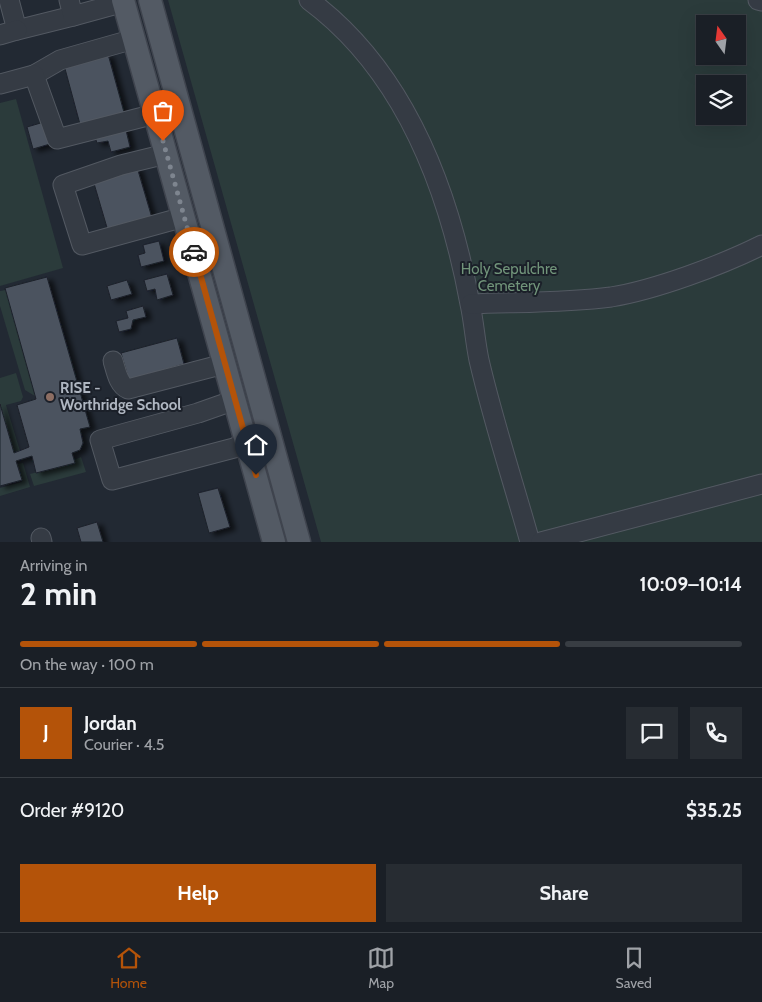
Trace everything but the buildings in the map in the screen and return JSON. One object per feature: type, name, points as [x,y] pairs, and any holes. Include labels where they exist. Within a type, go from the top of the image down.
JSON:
[{"type":"main road","points":[[150,0],[299,542]]},
{"type":"main road","points":[[124,1],[274,542]]},
{"type":"street","points":[[9,0],[8,33],[71,8],[124,1]]},
{"type":"street","points":[[313,3],[336,0]]},
{"type":"street","points":[[313,3],[334,19],[384,75],[415,128],[437,182],[471,304],[479,361],[530,542]]},
{"type":"street","points":[[0,84],[34,75],[60,60],[134,39]]},
{"type":"street","points":[[34,75],[57,139],[155,114]]},
{"type":"street","points":[[166,154],[121,165],[63,185],[82,244],[184,217]]},
{"type":"street","points":[[471,304],[591,299],[632,293],[667,282],[762,244]]},
{"type":"street","points":[[113,361],[120,382],[123,387],[128,389],[224,364]]},
{"type":"street","points":[[235,400],[198,413],[100,440],[112,480],[234,448],[246,442]]},
{"type":"street","points":[[541,542],[762,484]]},
{"type":"green space","name":"Holy Sepulchre Cemetery","points":[[168,0],[762,0],[762,542],[321,542]]},
{"type":"green space","points":[[16,99],[63,268],[0,286],[0,103]]},
{"type":"green space","points":[[6,290],[35,396],[25,390],[0,306],[0,291]]},
{"type":"green space","points":[[16,373],[23,397],[21,401],[6,405],[20,451],[14,453],[0,404],[0,378]]},
{"type":"green space","points":[[81,457],[86,472],[34,486],[30,474],[74,463],[74,460]]},
{"type":"green space","points":[[23,463],[30,487],[0,496],[0,488],[22,482],[17,464]]},
{"type":"way so far","points":[[163,141],[194,252]]},
{"type":"place","name":"RISE - Worthridge School","points":[[50,397]]},
{"type":"route","points":[[194,252],[256,475]]}]
